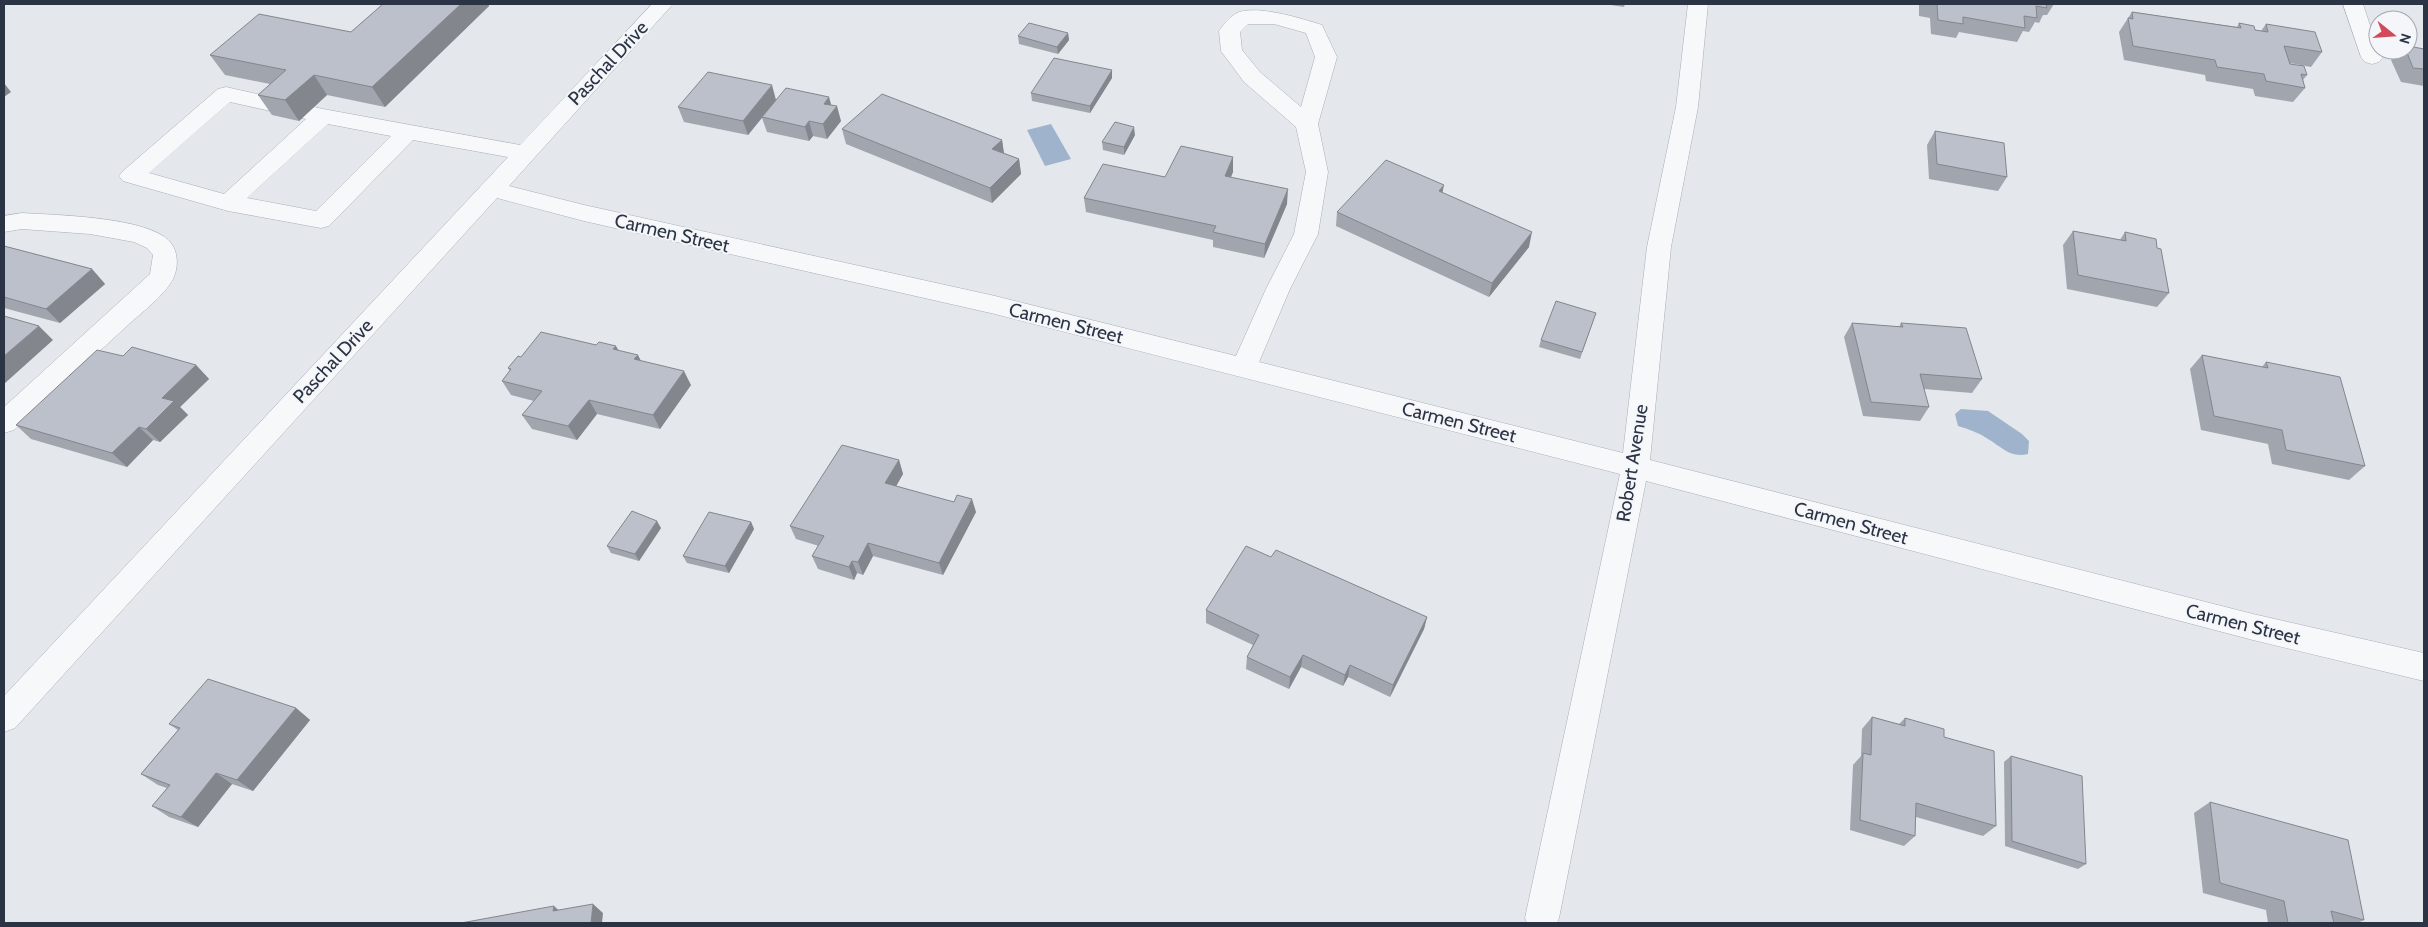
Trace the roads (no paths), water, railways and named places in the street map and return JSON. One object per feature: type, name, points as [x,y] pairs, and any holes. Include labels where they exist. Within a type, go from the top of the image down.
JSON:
[{"type":"street","name":"Paschal Drive","points":[[4,718],[663,4]]},
{"type":"street","name":"Robert Avenue","points":[[1542,918],[1635,467],[1659,247],[1687,107],[1698,4]]},
{"type":"street","points":[[2353,4],[2368,46]]},
{"type":"street","points":[[1244,368],[1278,289],[1306,234],[1317,172],[1307,124],[1326,57],[1315,28],[1274,18],[1243,18],[1229,31],[1232,51],[1252,77],[1307,124]]},
{"type":"street","points":[[409,131],[321,220],[228,203],[130,176],[226,94],[323,116],[409,131],[525,153]]},
{"type":"street","points":[[228,203],[323,116]]},
{"type":"street","name":"Carmen Street","points":[[491,189],[584,213],[986,303],[1635,467],[2254,627],[2424,667]]},
{"type":"street","points":[[4,224],[22,222],[90,226],[139,235],[156,242],[165,254],[166,264],[161,278],[136,304],[4,423]]},
{"type":"water","points":[[1051,124],[1071,159],[1045,166],[1027,130]]},
{"type":"water","points":[[1961,409],[1988,411],[2022,434],[2029,441],[2028,454],[2016,455],[2011,453],[1981,435],[1958,426],[1955,414]]}]
